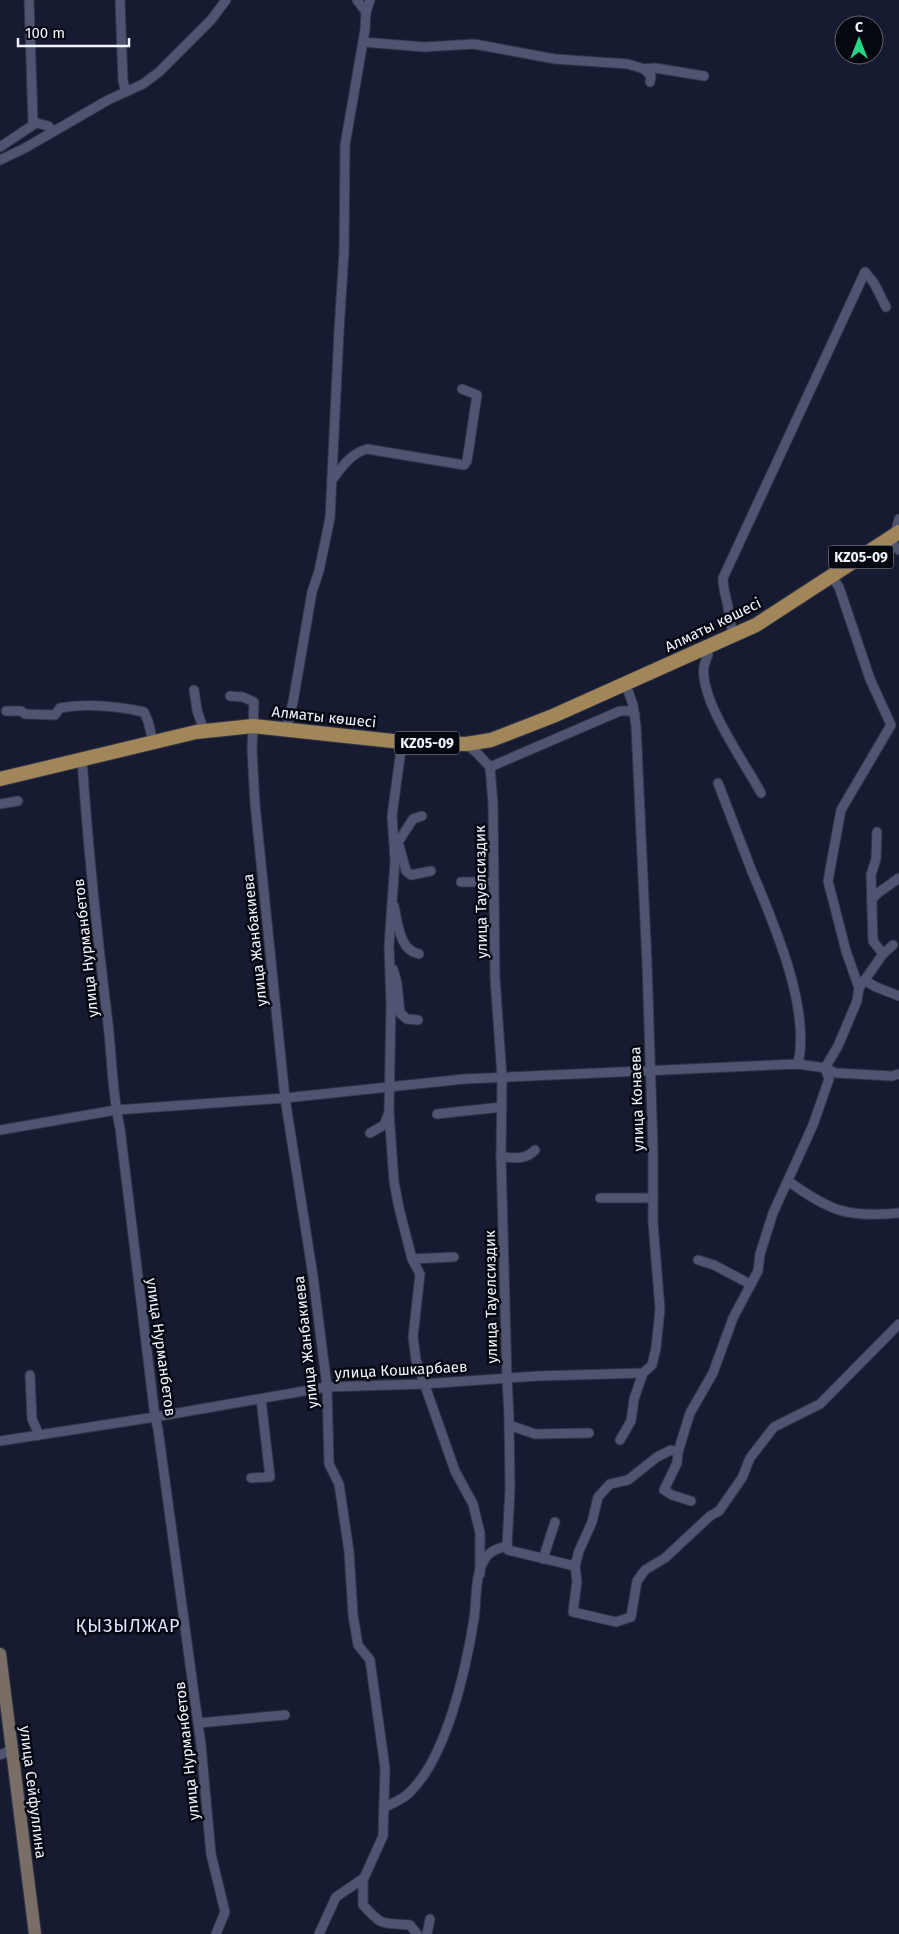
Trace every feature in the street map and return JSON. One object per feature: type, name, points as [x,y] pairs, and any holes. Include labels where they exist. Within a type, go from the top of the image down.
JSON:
[{"type":"main road","name":"KZ05-09","points":[[827,579],[894,535]]},
{"type":"main road","name":"Алматы көшесі","points":[[0,779],[204,731],[253,726],[402,742],[466,744],[491,740],[523,729],[706,649],[756,625],[827,579]]},
{"type":"street","points":[[29,0],[34,122],[36,123]]},
{"type":"street","points":[[120,0],[123,81],[126,92]]},
{"type":"street","points":[[0,160],[144,84],[160,72],[210,20],[226,0]]},
{"type":"street","points":[[358,0],[366,12]]},
{"type":"street","points":[[286,730],[312,592],[319,571],[330,518],[344,252],[346,145],[366,12],[370,0]]},
{"type":"street","points":[[363,42],[424,47],[474,44],[535,56],[628,64],[644,69],[655,68],[704,76]]},
{"type":"street","points":[[644,69],[650,76],[650,82]]},
{"type":"street","points":[[0,147],[36,123],[48,126],[53,131]]},
{"type":"street","points":[[734,635],[729,622],[728,606],[723,591],[723,578],[865,272],[874,283],[886,307]]},
{"type":"street","points":[[332,480],[351,458],[360,451],[367,449],[464,465],[467,461],[477,395],[462,390]]},
{"type":"street","points":[[899,519],[894,535],[899,550]]},
{"type":"street","points":[[827,579],[839,587],[870,679],[895,725],[840,810],[828,881],[846,951],[862,984]]},
{"type":"street","points":[[706,649],[708,655],[704,666],[704,677],[709,696],[720,723],[761,793]]},
{"type":"street","name":"улица Конаева","points":[[620,1440],[631,1421],[634,1399],[643,1373],[652,1365],[656,1348],[660,1309],[653,1223],[650,1071],[641,818],[635,715],[626,685]]},
{"type":"street","points":[[194,690],[197,710],[204,731]]},
{"type":"street","name":"улица Жанбакиева","points":[[230,696],[243,696],[254,702],[252,750],[255,804],[285,1098],[313,1276],[327,1387],[329,1464],[339,1484],[349,1551],[353,1615],[358,1645],[370,1660],[385,1768],[383,1836],[363,1879]]},
{"type":"street","points":[[6,711],[55,715],[60,708],[75,705],[125,708],[144,712],[153,742]]},
{"type":"street","points":[[466,744],[490,768],[620,711],[630,711],[635,715]]},
{"type":"street","points":[[384,1808],[410,1793],[428,1768],[445,1735],[466,1663],[475,1618],[480,1574],[480,1533],[472,1504],[455,1471],[416,1360],[413,1337],[420,1274],[412,1259],[396,1190],[389,1112],[391,1087],[388,1078],[394,844],[392,816],[402,742]]},
{"type":"street","name":"улица Нурманбетов","points":[[82,759],[116,1110],[120,1128],[155,1417],[186,1625],[212,1854],[225,1912],[216,1934]]},
{"type":"street","name":"улица Тауелсиздик","points":[[490,768],[493,804],[495,978],[502,1077],[502,1158],[510,1490],[507,1546]]},
{"type":"street","points":[[718,783],[790,971],[798,1011],[801,1052],[798,1064]]},
{"type":"street","points":[[0,804],[18,801]]},
{"type":"street","points":[[394,844],[400,839],[413,819],[422,816]]},
{"type":"street","points":[[877,832],[876,859],[871,875],[873,941],[884,954]]},
{"type":"street","points":[[394,844],[398,845],[406,871],[411,875],[430,871]]},
{"type":"street","points":[[872,900],[878,893],[899,878]]},
{"type":"street","points":[[462,882],[494,882]]},
{"type":"street","points":[[393,891],[400,931],[406,946],[414,953],[419,954]]},
{"type":"street","points":[[825,1068],[838,1046],[862,984],[893,945]]},
{"type":"street","points":[[390,959],[397,983],[400,1013],[407,1019],[418,1020]]},
{"type":"street","points":[[862,984],[899,996]]},
{"type":"street","points":[[0,1130],[116,1110],[285,1098],[502,1077],[798,1064],[825,1068],[836,1073],[892,1076],[899,1074]]},
{"type":"street","points":[[691,1500],[672,1495],[664,1490],[677,1463],[678,1452],[690,1413],[713,1372],[733,1318],[758,1271],[760,1254],[773,1213],[813,1126],[829,1078],[825,1068]]},
{"type":"street","points":[[437,1114],[502,1107]]},
{"type":"street","points":[[370,1133],[384,1125],[389,1112]]},
{"type":"street","points":[[502,1158],[530,1156],[535,1150]]},
{"type":"street","points":[[788,1181],[823,1204],[848,1213],[875,1216],[899,1213]]},
{"type":"street","points":[[600,1198],[653,1198]]},
{"type":"street","points":[[412,1259],[454,1257]]},
{"type":"street","points":[[698,1260],[714,1265],[750,1284]]},
{"type":"street","points":[[678,1452],[671,1450],[657,1456],[628,1480],[610,1484],[598,1497],[592,1522],[579,1551],[575,1566],[577,1581],[573,1612],[616,1622],[631,1617],[637,1581],[645,1570],[665,1558],[710,1516],[719,1511],[742,1478],[750,1458],[774,1427],[820,1404],[899,1324]]},
{"type":"street","points":[[507,1378],[643,1373]]},
{"type":"street","points":[[30,1376],[32,1419],[39,1435]]},
{"type":"street","name":"улица Кошкарбаев","points":[[0,1441],[155,1417],[327,1387],[423,1384],[507,1378]]},
{"type":"street","points":[[251,1478],[270,1477],[261,1398]]},
{"type":"street","points":[[509,1425],[535,1434],[589,1434]]},
{"type":"street","points":[[543,1559],[555,1522]]},
{"type":"street","points":[[480,1538],[484,1545],[495,1549]]},
{"type":"street","points":[[480,1574],[487,1557],[495,1549],[507,1546],[508,1550],[575,1566]]},
{"type":"street","name":"улица Сейфуллина","points":[[0,1654],[6,1752],[35,1934]]},
{"type":"street","points":[[198,1723],[284,1715]]},
{"type":"street","points":[[321,1931],[336,1897],[363,1879]]},
{"type":"street","points":[[363,1879],[363,1905],[377,1921],[388,1924],[410,1924],[417,1934]]},
{"type":"street","points":[[427,1934],[430,1919]]},
{"type":"district","name":"ҚЫЗЫЛЖАР","points":[[128,1626]]}]
